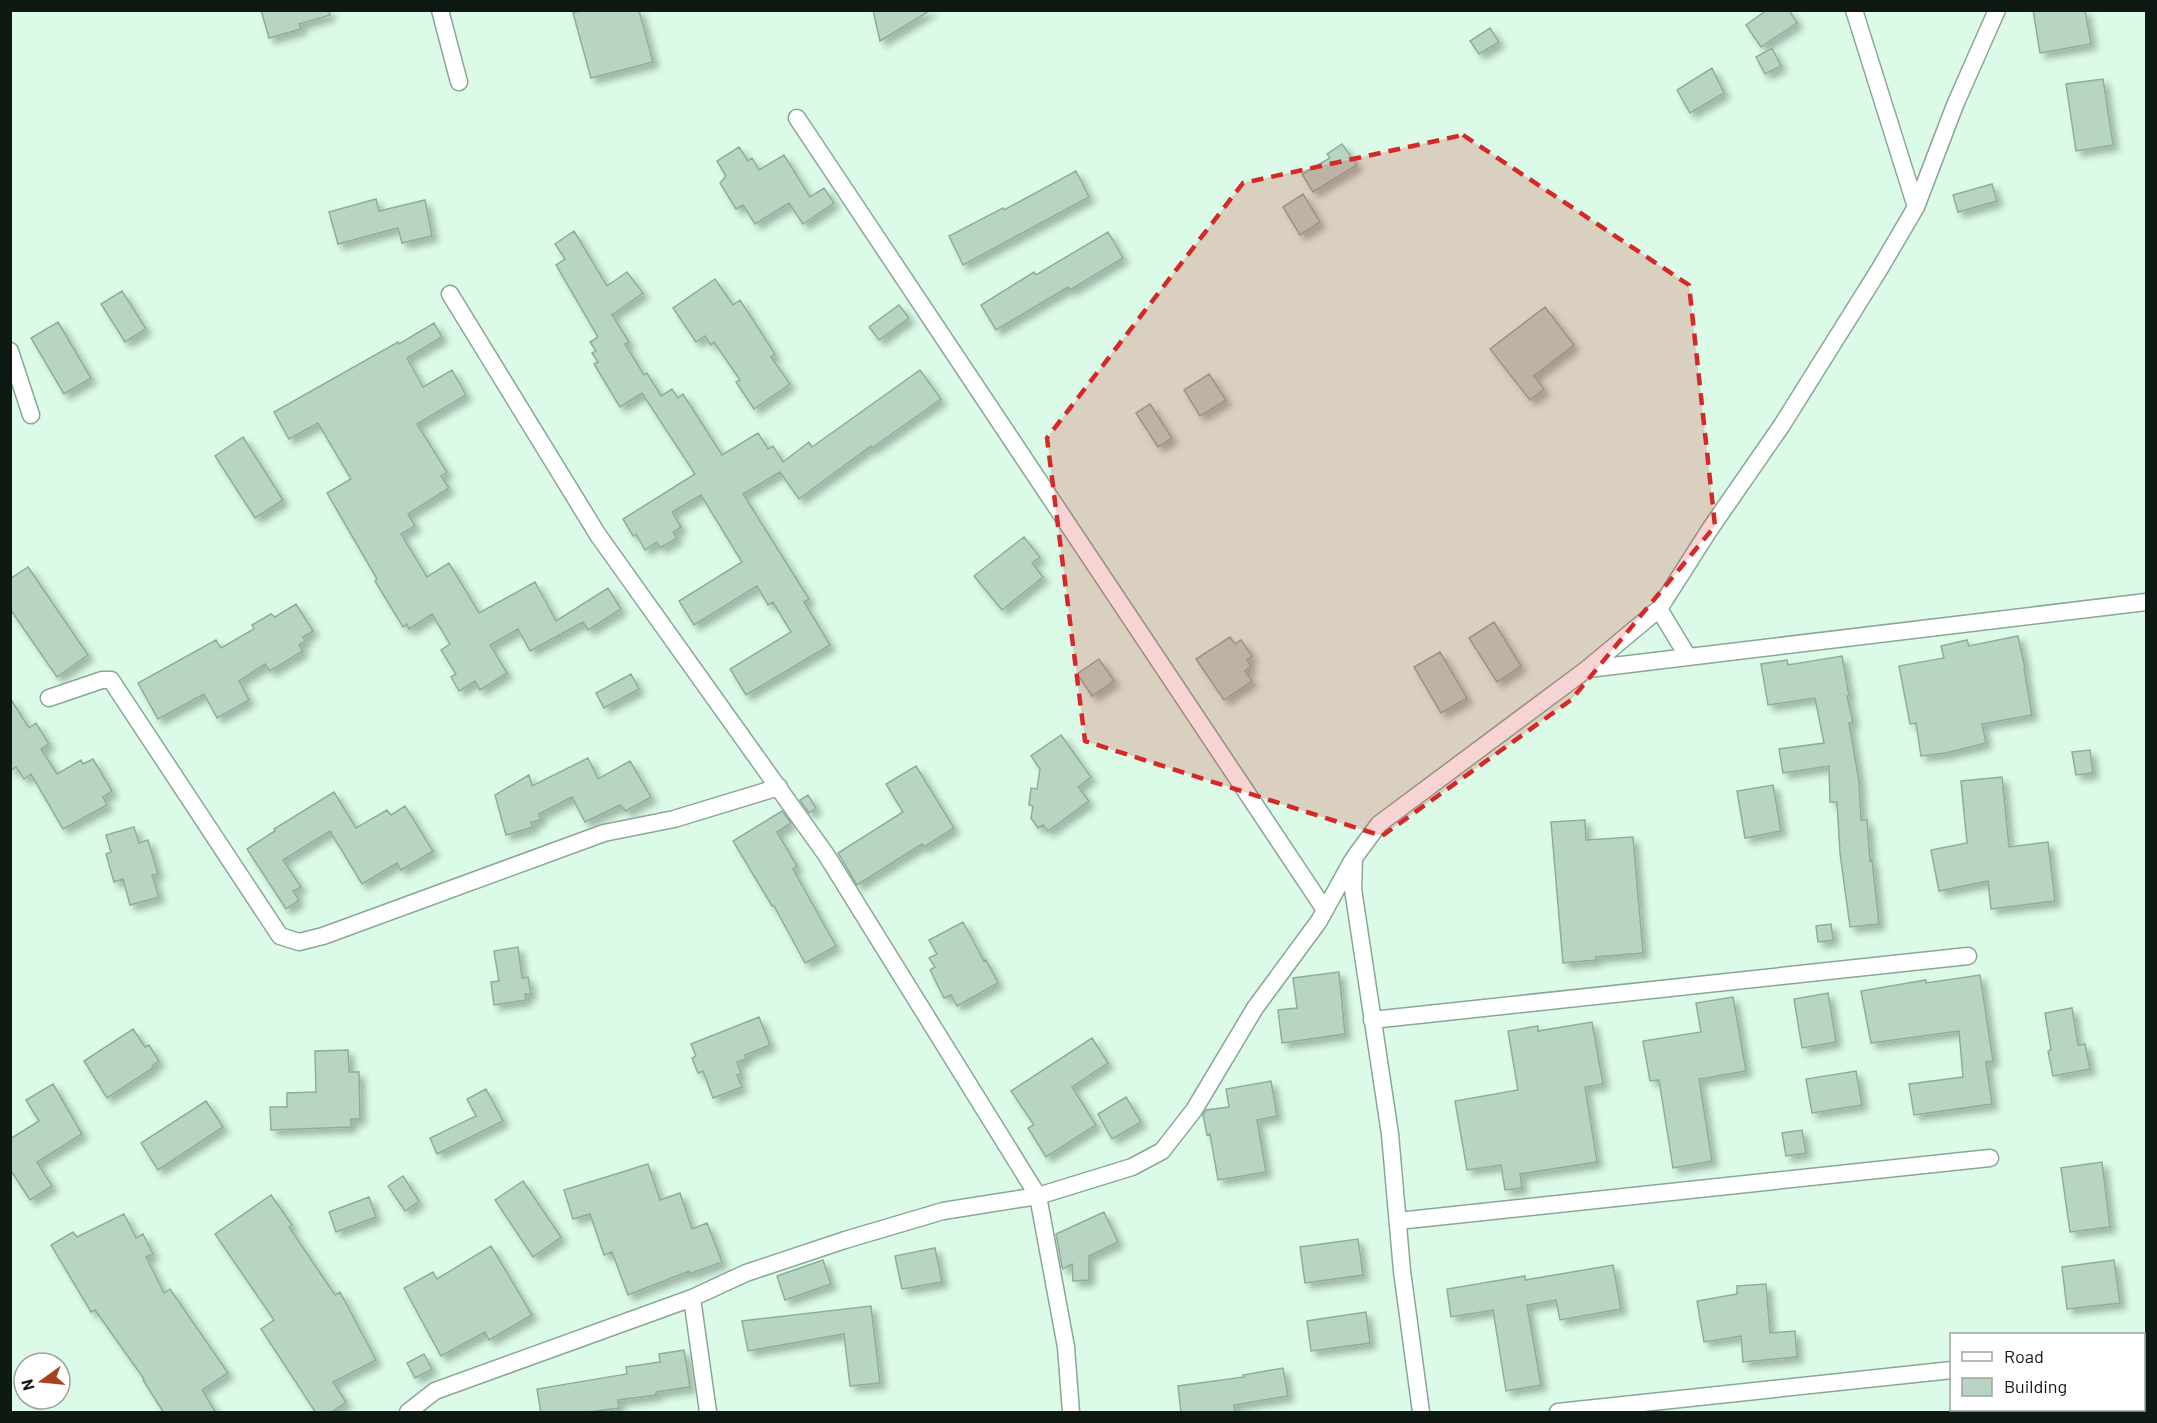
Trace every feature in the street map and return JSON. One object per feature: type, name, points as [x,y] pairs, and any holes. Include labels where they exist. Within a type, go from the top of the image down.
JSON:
[{"type":"street","points":[[440,10],[459,82]]},
{"type":"street","points":[[1854,10],[1916,207]]},
{"type":"street","points":[[408,1413],[435,1391],[692,1298],[746,1273],[943,1211],[1038,1196],[1131,1167],[1162,1151],[1194,1110],[1255,1008],[1325,910],[1354,858],[1379,824],[1587,669],[1659,609],[1710,529],[1782,425],[1916,207],[1955,105],[1997,10]]},
{"type":"street","points":[[797,118],[1325,910]]},
{"type":"street","points":[[450,294],[598,535],[827,856],[1038,1196],[1066,1347],[1071,1413]]},
{"type":"street","points":[[10,351],[31,415]]},
{"type":"street","points":[[1587,669],[2146,602]]},
{"type":"street","points":[[1659,609],[1688,657]]},
{"type":"street","points":[[49,698],[102,680],[111,680],[280,936],[299,942],[323,936],[604,833],[674,819],[779,787]]},
{"type":"street","points":[[1354,858],[1353,889],[1389,1134],[1421,1413]]},
{"type":"street","points":[[1372,1020],[1968,956]]},
{"type":"street","points":[[1398,1221],[1990,1158]]},
{"type":"street","points":[[692,1298],[708,1413]]},
{"type":"street","points":[[1558,1413],[1950,1370]]},
{"type":"highlighted area","points":[[1463,135],[1689,285],[1715,526],[1571,700],[1382,836],[1085,741],[1047,438],[1243,183]]},
{"type":"building","points":[[261,10],[329,10],[330,15],[299,24],[301,29],[269,38]]},
{"type":"building","points":[[582,10],[639,10],[653,62],[591,78],[573,13]]},
{"type":"building","points":[[873,10],[931,10],[880,41]]},
{"type":"building","points":[[1767,10],[1789,10],[1797,23],[1761,47],[1746,25]]},
{"type":"building","points":[[2033,10],[2085,10],[2091,44],[2040,53]]},
{"type":"building","points":[[1490,28],[1499,42],[1479,54],[1470,41]]},
{"type":"building","points":[[1772,48],[1781,66],[1765,74],[1756,57]]},
{"type":"building","points":[[1712,68],[1724,93],[1690,113],[1677,90]]},
{"type":"building","points":[[2103,79],[2113,145],[2076,151],[2066,84]]},
{"type":"building","points":[[1342,144],[1357,165],[1313,192],[1302,174],[1330,158],[1327,154]]},
{"type":"building","points":[[739,147],[748,161],[752,158],[759,170],[784,155],[810,197],[824,188],[834,203],[803,224],[789,203],[755,224],[743,205],[736,209],[720,183],[726,176],[717,161]]},
{"type":"building","points":[[1076,171],[1089,197],[963,265],[949,236],[1003,208],[1004,210]]},
{"type":"building","points":[[1992,184],[1997,201],[1958,212],[1953,195]]},
{"type":"building","points":[[1303,194],[1320,222],[1300,235],[1283,207]]},
{"type":"building","points":[[376,199],[379,211],[425,200],[432,236],[402,243],[398,228],[338,244],[329,212]]},
{"type":"building","points":[[574,231],[607,286],[627,272],[643,293],[612,315],[629,342],[625,344],[644,375],[647,373],[661,396],[672,389],[678,398],[683,394],[722,455],[758,433],[768,449],[773,446],[783,462],[809,442],[812,447],[920,370],[941,399],[872,448],[871,446],[799,499],[780,472],[743,494],[809,599],[804,602],[830,645],[746,695],[730,669],[791,632],[773,602],[768,605],[757,586],[694,625],[679,601],[742,562],[701,495],[672,512],[681,527],[673,532],[677,538],[660,548],[657,542],[645,550],[636,534],[633,536],[623,519],[695,474],[642,393],[620,407],[594,364],[598,362],[592,353],[596,351],[590,342],[598,337],[556,265],[565,259],[555,244]]},
{"type":"building","points":[[1108,232],[1123,258],[1070,290],[1068,287],[996,330],[981,305],[1034,272],[1036,275]]},
{"type":"building","points":[[715,279],[733,305],[740,300],[775,354],[771,357],[790,384],[754,409],[736,382],[740,380],[714,342],[711,345],[705,336],[696,342],[673,308]]},
{"type":"building","points":[[122,291],[146,329],[125,342],[101,304]]},
{"type":"building","points":[[899,305],[909,318],[879,340],[869,327]]},
{"type":"building","points":[[1545,307],[1574,345],[1534,376],[1544,389],[1530,400],[1490,349]]},
{"type":"building","points":[[58,322],[91,378],[64,394],[31,338]]},
{"type":"building","points":[[434,323],[442,337],[407,358],[423,387],[452,370],[466,395],[417,424],[447,472],[441,476],[449,488],[408,514],[415,526],[401,534],[427,577],[449,563],[479,613],[535,582],[556,621],[608,588],[621,609],[588,630],[583,622],[530,651],[518,629],[490,645],[507,673],[480,690],[475,681],[459,691],[451,677],[456,674],[441,650],[450,644],[432,614],[409,629],[407,624],[403,627],[375,581],[377,579],[327,493],[351,479],[318,423],[289,439],[274,412]]},
{"type":"building","points":[[1209,374],[1226,400],[1200,416],[1184,390]]},
{"type":"building","points":[[1150,404],[1172,438],[1158,447],[1136,413]]},
{"type":"building","points":[[243,437],[283,500],[255,518],[215,456]]},
{"type":"building","points":[[1024,537],[1040,557],[1032,563],[1043,577],[1002,610],[974,576]]},
{"type":"building","points":[[28,567],[88,655],[57,677],[10,609],[10,579]]},
{"type":"building","points":[[296,604],[313,631],[303,637],[305,641],[299,645],[303,651],[270,671],[265,664],[239,681],[249,700],[217,718],[204,694],[158,719],[138,683],[216,640],[221,648],[254,629],[252,625],[271,614],[275,617]]},
{"type":"building","points":[[1494,622],[1521,666],[1497,682],[1469,638]]},
{"type":"building","points":[[2018,636],[2032,715],[1982,724],[1986,743],[1946,753],[1921,756],[1916,723],[1910,724],[1899,666],[1944,658],[1941,646],[1967,640],[1969,646]]},
{"type":"building","points":[[1230,637],[1235,644],[1241,640],[1252,656],[1247,660],[1251,667],[1245,671],[1252,681],[1224,700],[1196,659]]},
{"type":"building","points":[[1440,652],[1467,698],[1441,713],[1414,667]]},
{"type":"building","points":[[1842,656],[1853,722],[1849,723],[1859,781],[1861,820],[1867,820],[1879,924],[1850,927],[1840,853],[1837,802],[1830,802],[1829,766],[1783,773],[1779,749],[1824,743],[1815,698],[1768,705],[1761,664],[1787,660],[1788,665]]},
{"type":"building","points":[[1099,659],[1114,681],[1092,696],[1077,674]]},
{"type":"building","points":[[631,674],[639,689],[604,708],[596,693]]},
{"type":"building","points":[[10,698],[29,728],[36,723],[49,744],[41,749],[57,774],[81,760],[83,764],[93,759],[112,791],[103,797],[107,805],[63,829],[31,774],[24,779],[16,767],[10,771]]},
{"type":"building","points":[[1061,735],[1091,777],[1078,787],[1089,801],[1048,831],[1043,825],[1038,828],[1031,818],[1033,806],[1029,805],[1031,788],[1037,789],[1040,769],[1031,756]]},
{"type":"building","points":[[2090,750],[2093,773],[2076,775],[2072,752]]},
{"type":"building","points":[[588,758],[598,779],[630,761],[651,797],[626,811],[620,805],[585,822],[572,797],[539,814],[540,820],[531,822],[533,827],[506,835],[495,795],[529,775],[532,786]]},
{"type":"building","points":[[916,766],[954,828],[924,847],[922,844],[857,885],[838,853],[903,812],[886,784]]},
{"type":"building","points":[[2002,777],[2009,847],[2048,842],[2055,901],[1991,909],[1988,881],[1939,891],[1931,850],[1967,843],[1961,781]]},
{"type":"building","points":[[1773,785],[1781,831],[1745,838],[1737,791]]},
{"type":"building","points":[[334,792],[356,828],[387,810],[391,815],[405,806],[433,851],[401,870],[397,863],[362,884],[330,831],[283,860],[301,887],[293,891],[299,900],[286,909],[247,849],[275,831],[274,829]]},
{"type":"building","points":[[808,795],[816,808],[809,813],[800,800]]},
{"type":"building","points":[[782,811],[791,823],[777,832],[797,866],[793,869],[836,946],[805,963],[774,906],[733,841]]},
{"type":"building","points":[[1585,820],[1586,840],[1633,837],[1643,953],[1596,957],[1596,960],[1563,963],[1551,822]]},
{"type":"building","points":[[134,827],[139,843],[148,840],[158,874],[152,875],[159,897],[130,905],[123,879],[114,882],[106,854],[111,852],[106,835]]},
{"type":"building","points":[[963,922],[998,983],[957,1006],[951,995],[944,998],[930,970],[935,967],[929,958],[937,954],[929,940]]},
{"type":"building","points":[[1831,924],[1833,940],[1818,942],[1816,926]]},
{"type":"building","points":[[518,947],[522,978],[528,977],[531,994],[525,994],[526,1000],[494,1005],[491,982],[499,981],[494,951]]},
{"type":"building","points":[[1339,972],[1345,1034],[1282,1043],[1278,1010],[1297,1008],[1293,978]]},
{"type":"building","points":[[1980,975],[1993,1061],[1986,1062],[1992,1104],[1914,1115],[1909,1084],[1963,1077],[1959,1031],[1871,1043],[1861,991],[1926,980],[1926,983]]},
{"type":"building","points":[[1828,993],[1836,1042],[1802,1048],[1794,999]]},
{"type":"building","points":[[1733,997],[1746,1071],[1699,1079],[1712,1161],[1673,1168],[1659,1080],[1650,1081],[1643,1041],[1701,1032],[1696,1003]]},
{"type":"building","points":[[2072,1008],[2078,1045],[2085,1044],[2090,1069],[2053,1076],[2048,1051],[2051,1050],[2045,1013]]},
{"type":"building","points":[[759,1017],[770,1045],[745,1055],[746,1059],[737,1062],[741,1074],[737,1075],[742,1087],[713,1098],[703,1071],[698,1073],[692,1058],[696,1056],[691,1044]]},
{"type":"building","points":[[1592,1022],[1603,1084],[1585,1087],[1597,1162],[1520,1174],[1522,1188],[1505,1190],[1501,1165],[1467,1170],[1455,1101],[1518,1090],[1508,1031],[1538,1026],[1538,1031]]},
{"type":"building","points":[[133,1029],[145,1047],[149,1045],[159,1061],[152,1066],[153,1068],[107,1098],[84,1061]]},
{"type":"building","points":[[1092,1038],[1108,1063],[1072,1087],[1096,1125],[1046,1157],[1028,1128],[1034,1125],[1011,1091]]},
{"type":"building","points":[[348,1050],[349,1072],[359,1072],[360,1119],[351,1119],[351,1127],[271,1130],[270,1107],[287,1107],[287,1093],[316,1092],[315,1051]]},
{"type":"building","points":[[1856,1071],[1862,1105],[1812,1113],[1806,1079]]},
{"type":"building","points":[[1271,1081],[1277,1116],[1257,1120],[1266,1172],[1218,1180],[1210,1134],[1207,1135],[1203,1115],[1206,1110],[1229,1107],[1226,1089]]},
{"type":"building","points":[[53,1084],[82,1134],[37,1162],[52,1186],[30,1200],[10,1169],[10,1139],[39,1121],[26,1100]]},
{"type":"building","points":[[486,1089],[503,1121],[437,1154],[430,1138],[476,1116],[467,1099]]},
{"type":"building","points":[[1126,1097],[1141,1122],[1112,1139],[1098,1114]]},
{"type":"building","points":[[206,1101],[223,1127],[158,1170],[141,1143]]},
{"type":"building","points":[[1802,1130],[1806,1153],[1786,1156],[1782,1133]]},
{"type":"building","points":[[2102,1162],[2110,1227],[2070,1232],[2061,1168]]},
{"type":"building","points":[[648,1164],[660,1200],[680,1193],[692,1229],[707,1223],[722,1262],[689,1274],[689,1271],[628,1295],[612,1252],[604,1255],[590,1214],[573,1219],[564,1190]]},
{"type":"building","points":[[403,1176],[419,1201],[405,1211],[388,1186]]},
{"type":"building","points":[[523,1181],[561,1237],[533,1257],[495,1200]]},
{"type":"building","points":[[271,1195],[292,1225],[289,1227],[335,1295],[340,1292],[376,1360],[333,1382],[346,1402],[330,1413],[316,1413],[261,1329],[274,1320],[215,1234]]},
{"type":"building","points":[[369,1197],[376,1217],[336,1232],[329,1212]]},
{"type":"building","points":[[1104,1212],[1118,1242],[1089,1256],[1089,1280],[1073,1281],[1072,1264],[1063,1269],[1062,1267],[1056,1234]]},
{"type":"building","points":[[124,1214],[136,1238],[143,1234],[153,1254],[146,1257],[164,1293],[170,1289],[228,1373],[202,1390],[216,1413],[164,1413],[144,1379],[95,1310],[91,1312],[51,1245],[73,1232],[77,1237]]},
{"type":"building","points":[[1358,1239],[1363,1275],[1305,1283],[1300,1247]]},
{"type":"building","points":[[491,1246],[532,1315],[489,1340],[485,1332],[441,1356],[404,1288],[433,1272],[437,1279]]},
{"type":"building","points":[[935,1248],[942,1282],[902,1289],[895,1256]]},
{"type":"building","points":[[823,1260],[831,1284],[785,1300],[777,1276]]},
{"type":"building","points":[[2114,1260],[2120,1303],[2067,1309],[2062,1267]]},
{"type":"building","points":[[1613,1265],[1621,1309],[1560,1320],[1556,1300],[1527,1305],[1541,1385],[1506,1391],[1493,1310],[1451,1317],[1447,1289],[1525,1276],[1525,1280]]},
{"type":"building","points":[[1766,1284],[1770,1333],[1795,1331],[1797,1357],[1743,1362],[1741,1336],[1704,1342],[1697,1301],[1737,1294],[1737,1286]]},
{"type":"building","points":[[871,1306],[880,1383],[850,1386],[844,1334],[748,1351],[742,1321]]},
{"type":"building","points":[[1366,1312],[1370,1343],[1311,1351],[1307,1321]]},
{"type":"building","points":[[684,1350],[690,1387],[656,1392],[656,1395],[618,1400],[619,1408],[582,1413],[541,1413],[537,1389],[627,1374],[626,1367],[660,1362],[659,1354]]},
{"type":"building","points":[[424,1354],[432,1369],[415,1378],[407,1363]]},
{"type":"building","points":[[1283,1368],[1288,1396],[1234,1405],[1235,1413],[1181,1413],[1178,1386],[1244,1377],[1243,1375]]}]
